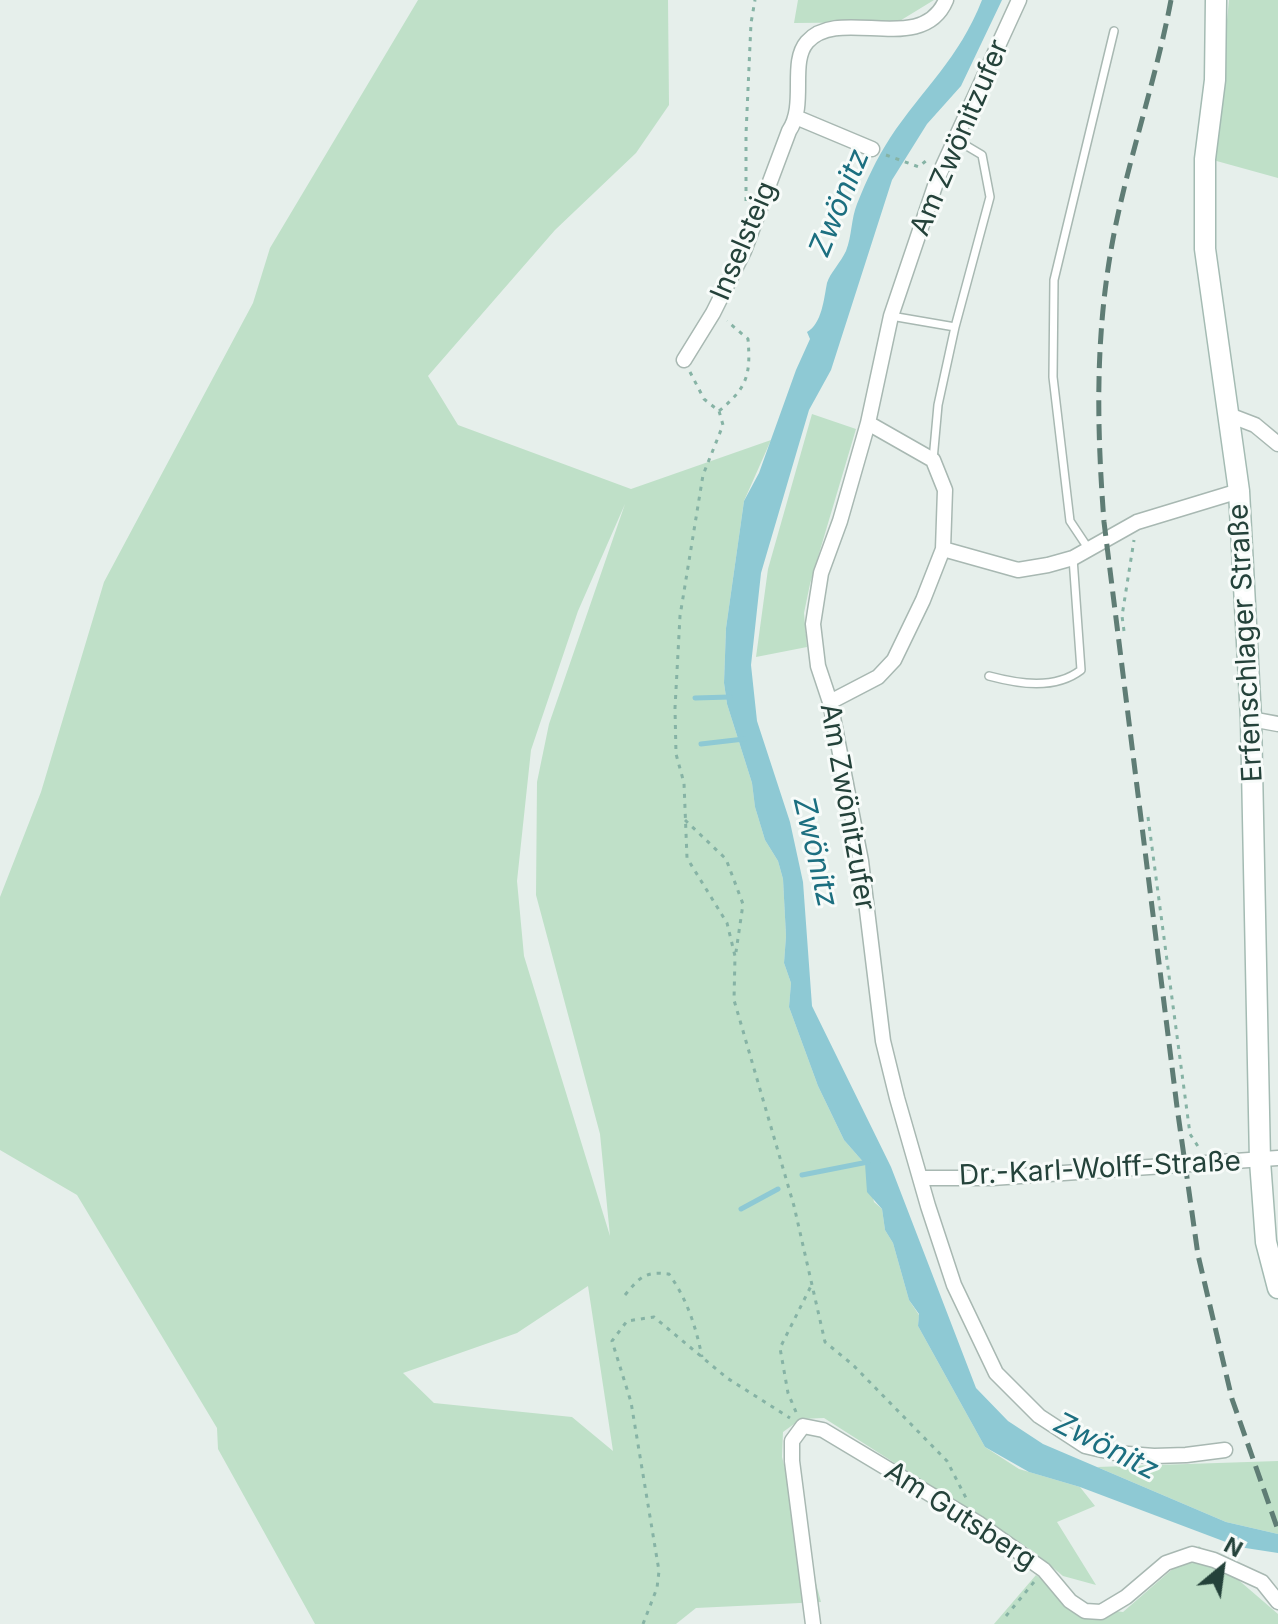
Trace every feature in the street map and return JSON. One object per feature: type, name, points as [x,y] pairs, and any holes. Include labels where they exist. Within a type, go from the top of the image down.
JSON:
[{"type":"main road","name":"Erfenschlager Straße","points":[[1216,0],[1215,80],[1205,159],[1205,249],[1239,491],[1269,1159],[1266,1242],[1278,1288]]},
{"type":"street","name":"Inselsteig","points":[[684,360],[713,313],[744,251],[789,131],[798,118],[801,52],[808,40],[827,30],[913,28],[929,21],[943,8],[946,0]]},
{"type":"street","name":"Am Zwönitzufer","points":[[1019,0],[938,177],[891,316],[868,423],[840,521],[821,573],[813,624],[818,666],[830,702],[861,861],[883,1041],[897,1098],[954,1285],[996,1373],[1039,1416],[1085,1446],[1115,1453],[1186,1455],[1225,1450]]},
{"type":"street","points":[[798,118],[872,149]]},
{"type":"street","points":[[1229,415],[1255,425],[1278,444]]},
{"type":"street","points":[[830,702],[878,677],[894,660],[943,549],[945,490],[933,460],[868,423]]},
{"type":"street","points":[[943,549],[1018,570],[1073,558],[1137,522],[1239,491]]},
{"type":"street","points":[[1251,719],[1278,724]]},
{"type":"street","name":"Dr.-Karl-Wolff-Straße","points":[[922,1178],[992,1178],[1269,1159]]},
{"type":"street","points":[[803,1426],[792,1441],[792,1461],[813,1624]]},
{"type":"street","name":"Am Gutsberg","points":[[803,1426],[823,1430],[978,1523],[1044,1570],[1070,1601],[1085,1611],[1101,1612],[1126,1597],[1166,1563],[1192,1554],[1214,1560],[1262,1582],[1278,1602]]},
{"type":"lane","points":[[1088,548],[1070,521],[1053,377],[1054,280],[1114,31]]},
{"type":"lane","points":[[933,460],[938,405],[955,327],[990,197],[982,155],[955,139]]},
{"type":"lane","points":[[891,316],[955,327]]},
{"type":"lane","points":[[989,676],[1016,683],[1045,683],[1071,678],[1081,670],[1073,558]]},
{"type":"path","points":[[745,209],[751,23],[755,0]]},
{"type":"path","points":[[872,149],[908,164]]},
{"type":"path","points":[[713,313],[735,326],[748,339],[750,356],[749,374],[737,396],[719,411]]},
{"type":"path","points":[[684,360],[704,399],[719,411],[723,425],[703,475],[680,616],[676,754],[684,783],[687,858],[727,923],[735,956]]},
{"type":"path","points":[[1124,631],[1122,616],[1137,522]]},
{"type":"path","points":[[1148,817],[1190,1134],[1208,1161]]},
{"type":"path","points":[[685,820],[726,859],[743,904],[735,956],[734,1000],[794,1206],[825,1342],[853,1365],[947,1461],[978,1523]]},
{"type":"path","points":[[625,1295],[640,1277],[669,1274],[682,1291],[702,1357]]},
{"type":"path","points":[[803,1426],[788,1393],[780,1348],[811,1286]]},
{"type":"path","points":[[643,1624],[657,1588],[659,1571],[631,1402],[612,1341],[627,1321],[654,1317],[727,1378],[803,1426]]},
{"type":"path","points":[[1006,1616],[1044,1570]]},
{"type":"green space","points":[[418,0],[668,0],[669,105],[636,153],[555,230],[428,376],[458,425],[631,489],[771,440],[744,501],[726,628],[724,683],[727,704],[752,783],[755,807],[765,840],[778,861],[783,879],[784,963],[791,983],[789,1007],[818,1086],[844,1140],[865,1164],[874,1202],[882,1209],[885,1230],[893,1243],[909,1300],[919,1315],[918,1326],[985,1447],[1019,1469],[1080,1487],[1095,1506],[1057,1522],[1096,1585],[1063,1576],[1033,1551],[824,1418],[801,1419],[783,1432],[782,1457],[821,1602],[696,1608],[676,1624],[315,1624],[218,1449],[217,1428],[77,1195],[0,1150],[0,897],[41,792],[104,582],[253,303],[270,248]],"holes":[[[625,504],[549,724],[537,782],[536,895],[600,1134],[610,1236],[524,956],[517,881],[531,750],[578,611]],[[588,1286],[613,1451],[572,1417],[434,1403],[403,1373],[517,1333]]]},
{"type":"green space","points":[[798,0],[934,0],[898,22],[794,23]]},
{"type":"green space","points":[[1229,0],[1278,0],[1278,178],[1213,160]]},
{"type":"green space","points":[[812,414],[856,429],[810,584],[804,613],[807,647],[756,657],[768,569]]},
{"type":"green space","points":[[1278,1461],[1278,1534],[1226,1522],[1097,1467]]},
{"type":"green space","points":[[1199,1546],[1278,1614],[1278,1624],[994,1624],[1036,1575],[1078,1606],[1123,1612]]},
{"type":"water","points":[[982,0],[1002,0],[961,86],[927,124],[892,180],[831,370],[809,410],[761,573],[751,665],[757,721],[790,822],[803,882],[812,1006],[891,1167],[976,1388],[1008,1421],[1043,1444],[1226,1522],[1278,1534],[1278,1553],[1239,1547],[1080,1487],[1029,1472],[985,1447],[918,1326],[919,1314],[909,1300],[893,1243],[885,1230],[882,1209],[867,1192],[865,1164],[844,1140],[818,1086],[789,1007],[791,983],[784,963],[783,879],[778,861],[765,840],[755,807],[752,783],[727,704],[724,683],[726,628],[744,501],[759,473],[810,339],[807,332],[819,317],[828,279],[846,251],[855,210],[868,178],[902,120],[963,39]]},
{"type":"waterway","points":[[695,698],[730,697]]},
{"type":"waterway","points":[[701,744],[744,739]]},
{"type":"waterway","points":[[802,1175],[868,1162]]},
{"type":"waterway","points":[[741,1209],[778,1189]]},
{"type":"railway","points":[[1171,0],[1117,219],[1105,295],[1099,370],[1104,522],[1198,1255],[1232,1399],[1278,1530]]},
{"type":"water label","name":"Zwönitz","points":[[840,203]]},
{"type":"water label","name":"Zwönitz","points":[[815,852]]},
{"type":"water label","name":"Zwönitz","points":[[1106,1447]]}]
